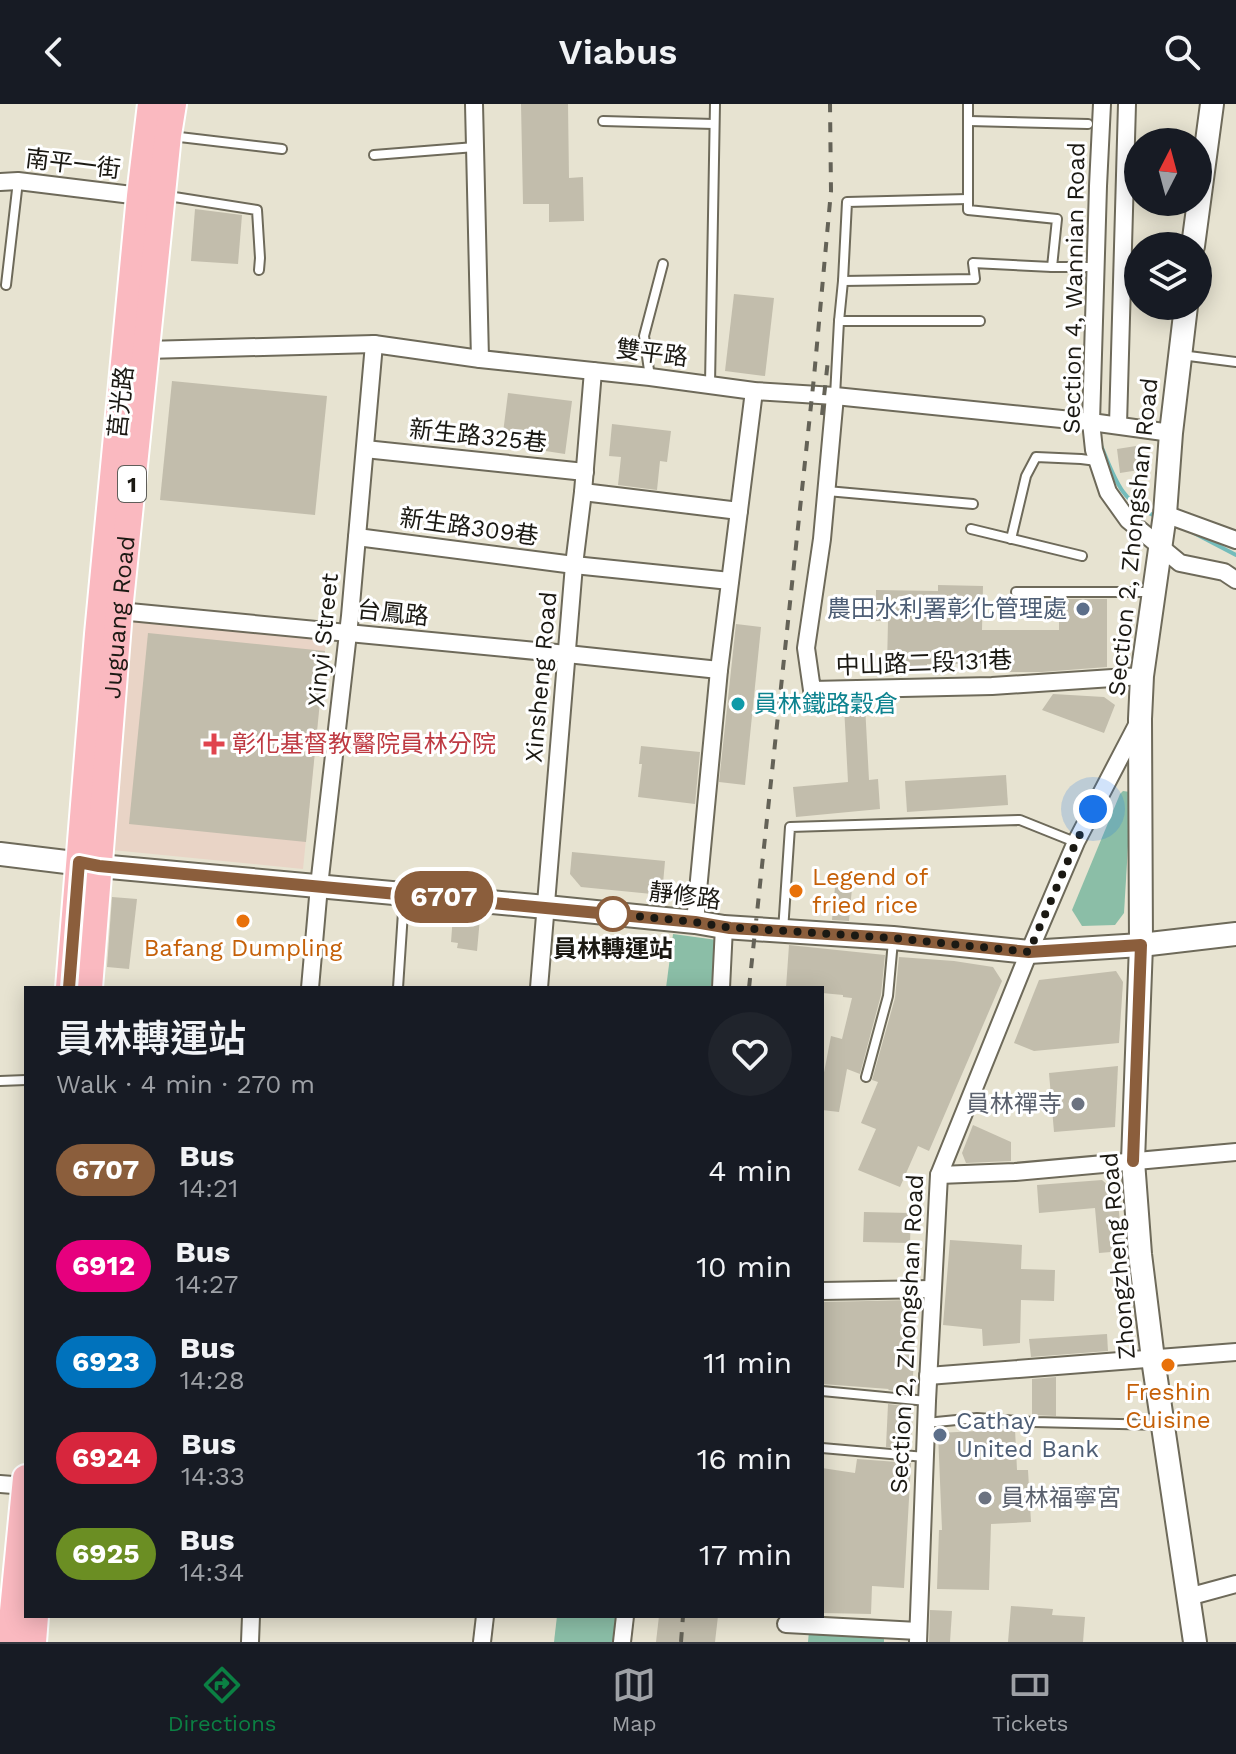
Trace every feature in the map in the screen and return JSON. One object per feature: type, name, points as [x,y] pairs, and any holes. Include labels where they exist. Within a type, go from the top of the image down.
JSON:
[{"type":"main road","name":"莒光路","points":[[69,986],[89,864],[96,649],[136,348],[151,196],[151,104]]},
{"type":"main road","name":"1","points":[[151,196],[173,104]]},
{"type":"main road","name":"Juguang Road","points":[[89,986],[89,864],[119,611],[136,348]]},
{"type":"main road","points":[[10,1642],[24,1506]]},
{"type":"main road","points":[[33,1642],[35,1618]]},
{"type":"street","points":[[474,104],[480,359]]},
{"type":"street","name":"Section 4, Wannian Road","points":[[1102,104],[1091,422],[1094,450],[1108,492],[1128,520],[1180,563],[1224,572],[1236,580]]},
{"type":"street","name":"Section 4, Wannian Road","points":[[1118,425],[1127,104]]},
{"type":"street","points":[[1195,232],[1212,104]]},
{"type":"street","name":"南平一街","points":[[0,182],[18,181],[151,196]]},
{"type":"street","name":"Section 2, Zhongshan Road","points":[[918,1637],[939,1175],[1076,842],[1140,719],[1142,676],[1165,514],[1184,320]]},
{"type":"street","name":"雙平路","points":[[136,348],[374,344],[754,391],[835,396],[1171,433]]},
{"type":"street","name":"Xinyi Street","points":[[310,986],[348,632],[374,344]]},
{"type":"street","name":"Xinsheng Road","points":[[539,986],[593,371]]},
{"type":"street","points":[[695,922],[719,670],[754,391]]},
{"type":"street","name":"中山路二段131巷","points":[[835,396],[822,539],[806,648],[812,690],[992,686],[1142,676]]},
{"type":"street","name":"新生路325巷","points":[[365,449],[585,472]]},
{"type":"street","points":[[583,492],[739,511]]},
{"type":"street","points":[[1165,514],[1236,540]]},
{"type":"street","name":"新生路309巷","points":[[357,537],[730,581]]},
{"type":"street","name":"台鳳路","points":[[119,611],[719,670]]},
{"type":"street","name":"Zhongzheng Road","points":[[1140,719],[1141,945],[1133,1161],[1153,1359],[1195,1642]]},
{"type":"street","name":"靜修路","points":[[0,854],[724,927],[893,938],[1029,952],[1141,945],[1236,934]]},
{"type":"street","points":[[721,986],[724,927]]},
{"type":"street","points":[[939,1175],[1015,1172],[1236,1152]]},
{"type":"street","points":[[824,1291],[932,1289]]},
{"type":"street","points":[[928,1376],[1236,1352]]},
{"type":"street","points":[[0,1484],[24,1486]]},
{"type":"street","points":[[1188,1597],[1236,1584]]},
{"type":"street","points":[[250,1642],[251,1618]]},
{"type":"street","points":[[482,1642],[485,1618]]},
{"type":"street","points":[[622,1642],[625,1618]]},
{"type":"street","points":[[784,1642],[787,1620],[918,1637]]},
{"type":"lane","points":[[710,384],[715,104]]},
{"type":"lane","points":[[968,104],[968,210],[1057,219],[1052,267]]},
{"type":"lane","points":[[603,121],[714,124]]},
{"type":"lane","points":[[969,121],[1088,124]]},
{"type":"lane","points":[[168,135],[282,149]]},
{"type":"lane","points":[[374,155],[475,147]]},
{"type":"lane","points":[[6,285],[18,181]]},
{"type":"lane","points":[[151,196],[257,210],[259,270]]},
{"type":"lane","points":[[835,396],[847,202],[968,199]]},
{"type":"lane","points":[[843,281],[975,279],[973,263],[1096,267]]},
{"type":"lane","points":[[650,377],[644,336],[663,264]]},
{"type":"lane","points":[[839,321],[980,321]]},
{"type":"lane","points":[[1179,355],[1236,362]]},
{"type":"lane","points":[[1011,539],[1026,476],[1036,457],[1098,461]]},
{"type":"lane","points":[[826,491],[973,504]]},
{"type":"lane","points":[[971,529],[1082,556]]},
{"type":"lane","points":[[1016,592],[1153,592]]},
{"type":"lane","points":[[783,932],[790,827],[1020,820],[1076,842]]},
{"type":"lane","points":[[398,986],[405,893]]},
{"type":"lane","points":[[866,1077],[888,996],[893,938]]},
{"type":"lane","points":[[0,1081],[24,1080]]},
{"type":"lane","points":[[824,1391],[927,1401]]},
{"type":"lane","points":[[926,1423],[977,1418],[1163,1425]]},
{"type":"lane","points":[[824,1448],[925,1457]]},
{"type":"shaded area","name":"彰化基督教醫院員林分院","points":[[125,621],[326,640],[303,869],[102,849]]},
{"type":"green space","points":[[1123,791],[1130,792],[1131,796],[1124,913],[1115,925],[1082,926],[1072,910]]},
{"type":"green space","points":[[673,934],[717,940],[711,986],[666,986]]},
{"type":"green space","points":[[557,1618],[617,1618],[613,1642],[554,1642]]},
{"type":"green space","points":[[809,1631],[884,1636],[884,1642],[808,1642]]},
{"type":"building","points":[[521,104],[568,104],[569,178],[583,177],[584,221],[549,222],[549,204],[523,204]]},
{"type":"building","points":[[195,209],[242,215],[238,264],[191,261]]},
{"type":"building","points":[[734,294],[774,298],[765,376],[725,371]]},
{"type":"building","points":[[172,381],[327,396],[315,515],[160,500]]},
{"type":"building","points":[[508,393],[572,401],[565,454],[539,450],[539,446],[502,441]]},
{"type":"building","points":[[612,424],[671,431],[667,462],[660,461],[657,490],[618,485],[621,457],[609,456]]},
{"type":"building","points":[[1136,446],[1139,470],[1120,473],[1117,449]]},
{"type":"building","points":[[938,585],[983,586],[982,630],[1059,630],[1059,599],[1107,599],[1107,667],[993,672],[993,664],[887,666],[888,621],[876,621],[876,590],[938,591]]},
{"type":"building","name":"員林鐵路穀倉","points":[[736,624],[761,627],[745,785],[719,782]]},
{"type":"building","name":"彰化基督教醫院員林分院","points":[[148,633],[325,651],[306,842],[129,824]]},
{"type":"building","points":[[1053,694],[1104,697],[1115,705],[1104,733],[1042,710]]},
{"type":"building","points":[[865,705],[869,780],[878,779],[880,809],[796,817],[793,787],[848,782],[844,706]]},
{"type":"building","points":[[641,746],[700,752],[695,804],[638,797]]},
{"type":"building","points":[[1006,775],[1008,805],[907,812],[905,781]]},
{"type":"building","name":"員林轉運站","points":[[572,852],[665,861],[662,895],[581,887],[570,874]]},
{"type":"building","points":[[836,876],[853,877],[849,921],[832,920]]},
{"type":"building","points":[[112,897],[137,899],[129,969],[107,967]]},
{"type":"building","points":[[453,915],[480,918],[477,951],[457,948],[458,943],[451,942]]},
{"type":"building","points":[[789,945],[885,955],[881,995],[860,1074],[847,1069],[839,1112],[824,1110],[824,1073],[831,1036],[842,1039],[852,998],[824,993],[824,986],[786,986]]},
{"type":"building","points":[[899,957],[993,967],[1002,981],[929,1151],[918,1146],[900,1187],[858,1170],[876,1129],[861,1123],[878,1082],[872,1080],[895,998]]},
{"type":"building","points":[[1116,971],[1123,982],[1119,1043],[1034,1051],[1014,1043],[1039,980]]},
{"type":"building","points":[[1118,1066],[1115,1127],[1054,1132],[1049,1073]]},
{"type":"building","points":[[973,1125],[1011,1142],[1011,1161],[966,1163],[962,1153]]},
{"type":"building","points":[[1102,1180],[1117,1193],[1123,1251],[1099,1253],[1095,1208],[1039,1213],[1037,1185]]},
{"type":"building","points":[[864,1212],[911,1213],[910,1243],[863,1242]]},
{"type":"building","points":[[950,1240],[1022,1245],[1021,1269],[1055,1270],[1054,1301],[1021,1300],[1020,1343],[983,1346],[982,1329],[943,1325]]},
{"type":"building","points":[[913,1300],[917,1305],[912,1393],[824,1384],[824,1302]]},
{"type":"building","points":[[1107,1334],[1108,1351],[1031,1357],[1029,1339]]},
{"type":"building","points":[[1056,1377],[1056,1416],[1032,1415],[1032,1379]]},
{"type":"building","points":[[888,1404],[913,1407],[911,1449],[886,1447]]},
{"type":"building","points":[[1015,1429],[1017,1470],[1028,1470],[1031,1522],[991,1524],[989,1590],[937,1589],[939,1530],[942,1530],[938,1433]]},
{"type":"building","points":[[857,1459],[911,1463],[904,1588],[872,1586],[871,1614],[824,1613],[824,1468],[855,1473]]},
{"type":"building","points":[[1011,1606],[1053,1609],[1052,1615],[1085,1617],[1083,1642],[1008,1642]]},
{"type":"building","points":[[930,1610],[952,1611],[950,1642],[929,1642]]},
{"type":"building","points":[[659,1618],[718,1618],[715,1642],[656,1642]]},
{"type":"waterway","points":[[1100,443],[1114,477],[1126,495],[1155,516]]},
{"type":"waterway","points":[[1192,532],[1236,555]]},
{"type":"railway","points":[[749,986],[814,377],[831,191],[830,104]]},
{"type":"railway","points":[[822,415],[828,360]]},
{"type":"railway","points":[[681,1642],[683,1618]]},
{"type":"bus line","name":"6707","points":[[69,986],[79,862],[724,927],[893,938],[1029,952],[1141,945],[1133,1161]]},
{"type":"place","name":"農田水利署彰化管理處","points":[[1083,609]]},
{"type":"place","name":"員林鐵路穀倉","points":[[738,704]]},
{"type":"place","name":"彰化基督教醫院員林分院","points":[[214,744]]},
{"type":"place","name":"Legend of fried rice","points":[[796,891]]},
{"type":"place","name":"員林轉運站","points":[[613,914]]},
{"type":"place","name":"Bafang Dumpling","points":[[243,921]]},
{"type":"place","name":"員林禪寺","points":[[1078,1104]]},
{"type":"place","name":"Freshin Cuisine","points":[[1168,1365]]},
{"type":"place","name":"Cathay United Bank","points":[[940,1435]]},
{"type":"place","name":"員林福寧宮","points":[[985,1498]]},
{"type":"route","points":[[613,914],[605,913],[724,927],[893,938],[1029,952],[1093,809]]}]
